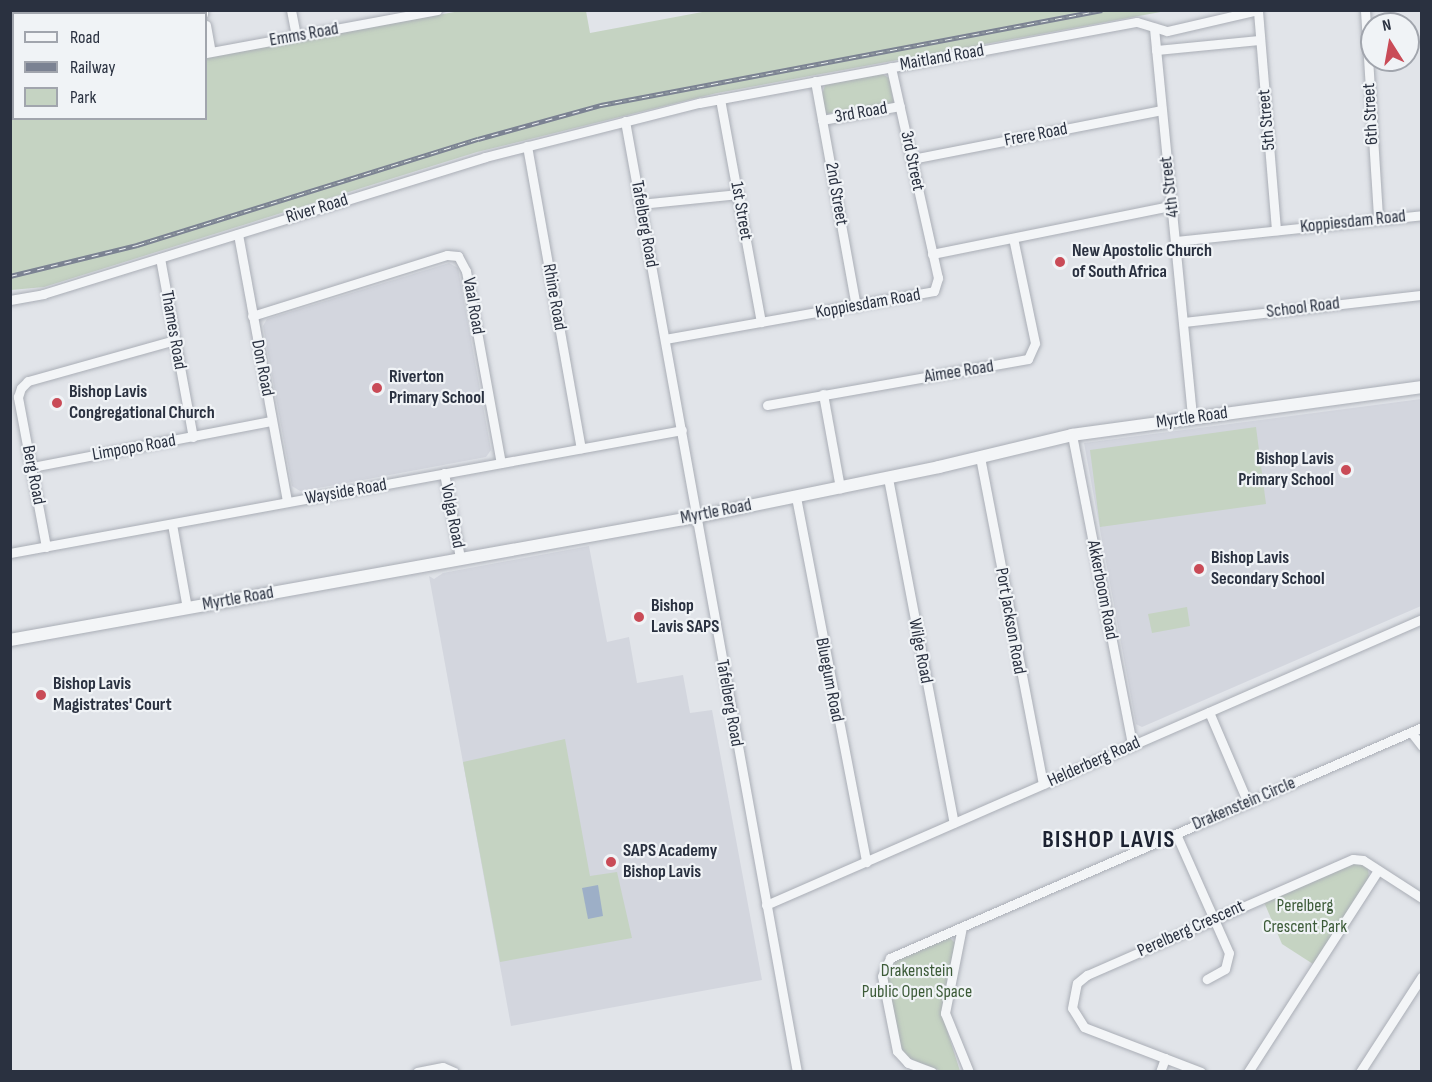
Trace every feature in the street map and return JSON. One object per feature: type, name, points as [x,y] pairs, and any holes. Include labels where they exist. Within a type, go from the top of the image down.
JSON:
[{"type":"street","points":[[291,10],[296,36]]},
{"type":"street","points":[[377,10],[379,21]]},
{"type":"street","name":"Emms Road","points":[[208,53],[437,10]]},
{"type":"street","name":"6th Street","points":[[1365,10],[1378,218]]},
{"type":"street","name":"Maitland Road","points":[[625,121],[720,99],[1137,22],[1167,31],[1258,11]]},
{"type":"street","name":"5th Street","points":[[1258,11],[1276,230]]},
{"type":"street","name":"4th Street","points":[[1154,28],[1192,418]]},
{"type":"street","points":[[1156,50],[1260,40]]},
{"type":"street","name":"3rd Street","points":[[891,67],[932,254]]},
{"type":"street","name":"2nd Street","points":[[815,81],[856,306]]},
{"type":"street","name":"1st Street","points":[[720,99],[761,322]]},
{"type":"street","name":"3rd Road","points":[[822,120],[900,106]]},
{"type":"street","name":"Frere Road","points":[[912,159],[1161,110]]},
{"type":"street","name":"River Road","points":[[10,300],[43,294],[527,146],[625,121]]},
{"type":"street","name":"Tafelberg Road","points":[[625,121],[796,1071]]},
{"type":"street","name":"Rhine Road","points":[[527,146],[581,448]]},
{"type":"street","points":[[640,204],[738,194]]},
{"type":"street","points":[[932,254],[1171,206]]},
{"type":"street","name":"Koppiesdam Road","points":[[1176,241],[1422,215]]},
{"type":"street","name":"Don Road","points":[[238,234],[287,502]]},
{"type":"street","name":"Aimee Road","points":[[767,405],[1028,358],[1035,343],[1013,238]]},
{"type":"street","name":"Koppiesdam Road","points":[[665,339],[931,293],[938,281],[932,254]]},
{"type":"street","name":"Vaal Road","points":[[252,316],[447,255],[458,256],[466,271],[501,463]]},
{"type":"street","name":"Thames Road","points":[[160,258],[193,437]]},
{"type":"street","name":"School Road","points":[[1184,322],[1422,295]]},
{"type":"street","name":"Berg Road","points":[[46,547],[18,397],[24,383],[175,340]]},
{"type":"street","name":"Myrtle Road","points":[[10,640],[696,517],[888,478],[1072,435],[1422,387]]},
{"type":"street","points":[[823,394],[840,488]]},
{"type":"street","name":"Limpopo Road","points":[[32,467],[272,421]]},
{"type":"street","name":"Wayside Road","points":[[10,553],[682,430]]},
{"type":"street","name":"Akkerboom Road","points":[[1072,435],[1132,745]]},
{"type":"street","name":"Port Jackson Road","points":[[980,457],[1043,784]]},
{"type":"street","name":"Volga Road","points":[[444,474],[460,558]]},
{"type":"street","name":"Wilge Road","points":[[888,478],[954,823]]},
{"type":"street","name":"Bluegum Road","points":[[796,497],[866,862]]},
{"type":"street","points":[[172,524],[187,608]]},
{"type":"street","name":"Helderberg Road","points":[[766,905],[1422,619]]},
{"type":"street","points":[[1209,712],[1248,803]]},
{"type":"street","name":"Drakenstein Circle","points":[[932,1071],[908,1063],[897,1051],[882,972],[893,956],[1422,727]]},
{"type":"street","points":[[1411,732],[1422,746]]},
{"type":"street","points":[[1176,834],[1229,957],[1225,969],[1207,979]]},
{"type":"street","name":"Perelberg Crescent","points":[[1201,1071],[1084,1027],[1072,1008],[1074,989],[1087,975],[1353,859],[1378,870],[1422,898]]},
{"type":"street","points":[[1248,1071],[1378,870]]},
{"type":"street","points":[[962,927],[945,1013],[969,1071]]},
{"type":"street","points":[[1360,1071],[1422,976]]},
{"type":"street","points":[[1160,1071],[1165,1058]]},
{"type":"street","points":[[417,1071],[443,1067],[454,1071]]},
{"type":"shaded area","name":"Riverton Primary School","points":[[449,263],[458,268],[491,450],[486,457],[341,484],[300,491],[292,486],[263,326],[267,319]]},
{"type":"shaded area","name":"Bishop Lavis Secondary School","points":[[1421,399],[1421,606],[1142,727],[1136,724],[1084,443]]},
{"type":"shaded area","name":"SAPS Academy Bishop Lavis","points":[[589,546],[607,642],[629,637],[637,683],[683,675],[690,713],[712,710],[762,980],[511,1026],[429,576],[434,579],[443,573]]},
{"type":"green space","points":[[713,10],[1166,11],[717,93],[477,152],[44,287],[11,290],[12,92],[12,120],[207,120],[207,57],[460,11],[586,11],[590,33]]},
{"type":"green space","points":[[881,73],[889,78],[894,104],[825,114],[822,95],[825,85]]},
{"type":"green space","points":[[1256,427],[1266,504],[1100,527],[1090,450]]},
{"type":"green space","points":[[1187,607],[1190,626],[1152,633],[1148,614]]},
{"type":"green space","points":[[565,739],[590,876],[617,872],[632,938],[500,962],[463,762]]},
{"type":"green space","name":"Perelberg Crescent Park","points":[[1358,862],[1368,868],[1369,877],[1313,964],[1282,944],[1264,902]]},
{"type":"green space","name":"Drakenstein Public Open Space","points":[[949,937],[955,943],[941,1011],[960,1071],[944,1072],[908,1058],[900,1049],[886,974],[894,961]]},
{"type":"water","points":[[598,885],[603,916],[588,919],[582,888]]},
{"type":"railway","points":[[10,276],[137,245],[478,139],[601,105],[1102,10]]},
{"type":"place","name":"New Apostolic Church of South Africa","points":[[1060,262]]},
{"type":"place","name":"Riverton Primary School","points":[[377,388]]},
{"type":"place","name":"Bishop Lavis Congregational Church","points":[[57,403]]},
{"type":"place","name":"Bishop Lavis Primary School","points":[[1346,470]]},
{"type":"place","name":"Bishop Lavis Secondary School","points":[[1199,569]]},
{"type":"place","name":"Bishop Lavis SAPS","points":[[639,617]]},
{"type":"place","name":"Bishop Lavis Magistrates' Court","points":[[41,695]]},
{"type":"place","name":"SAPS Academy Bishop Lavis","points":[[611,862]]},
{"type":"district","name":"BISHOP LAVIS","points":[[1109,840]]}]
